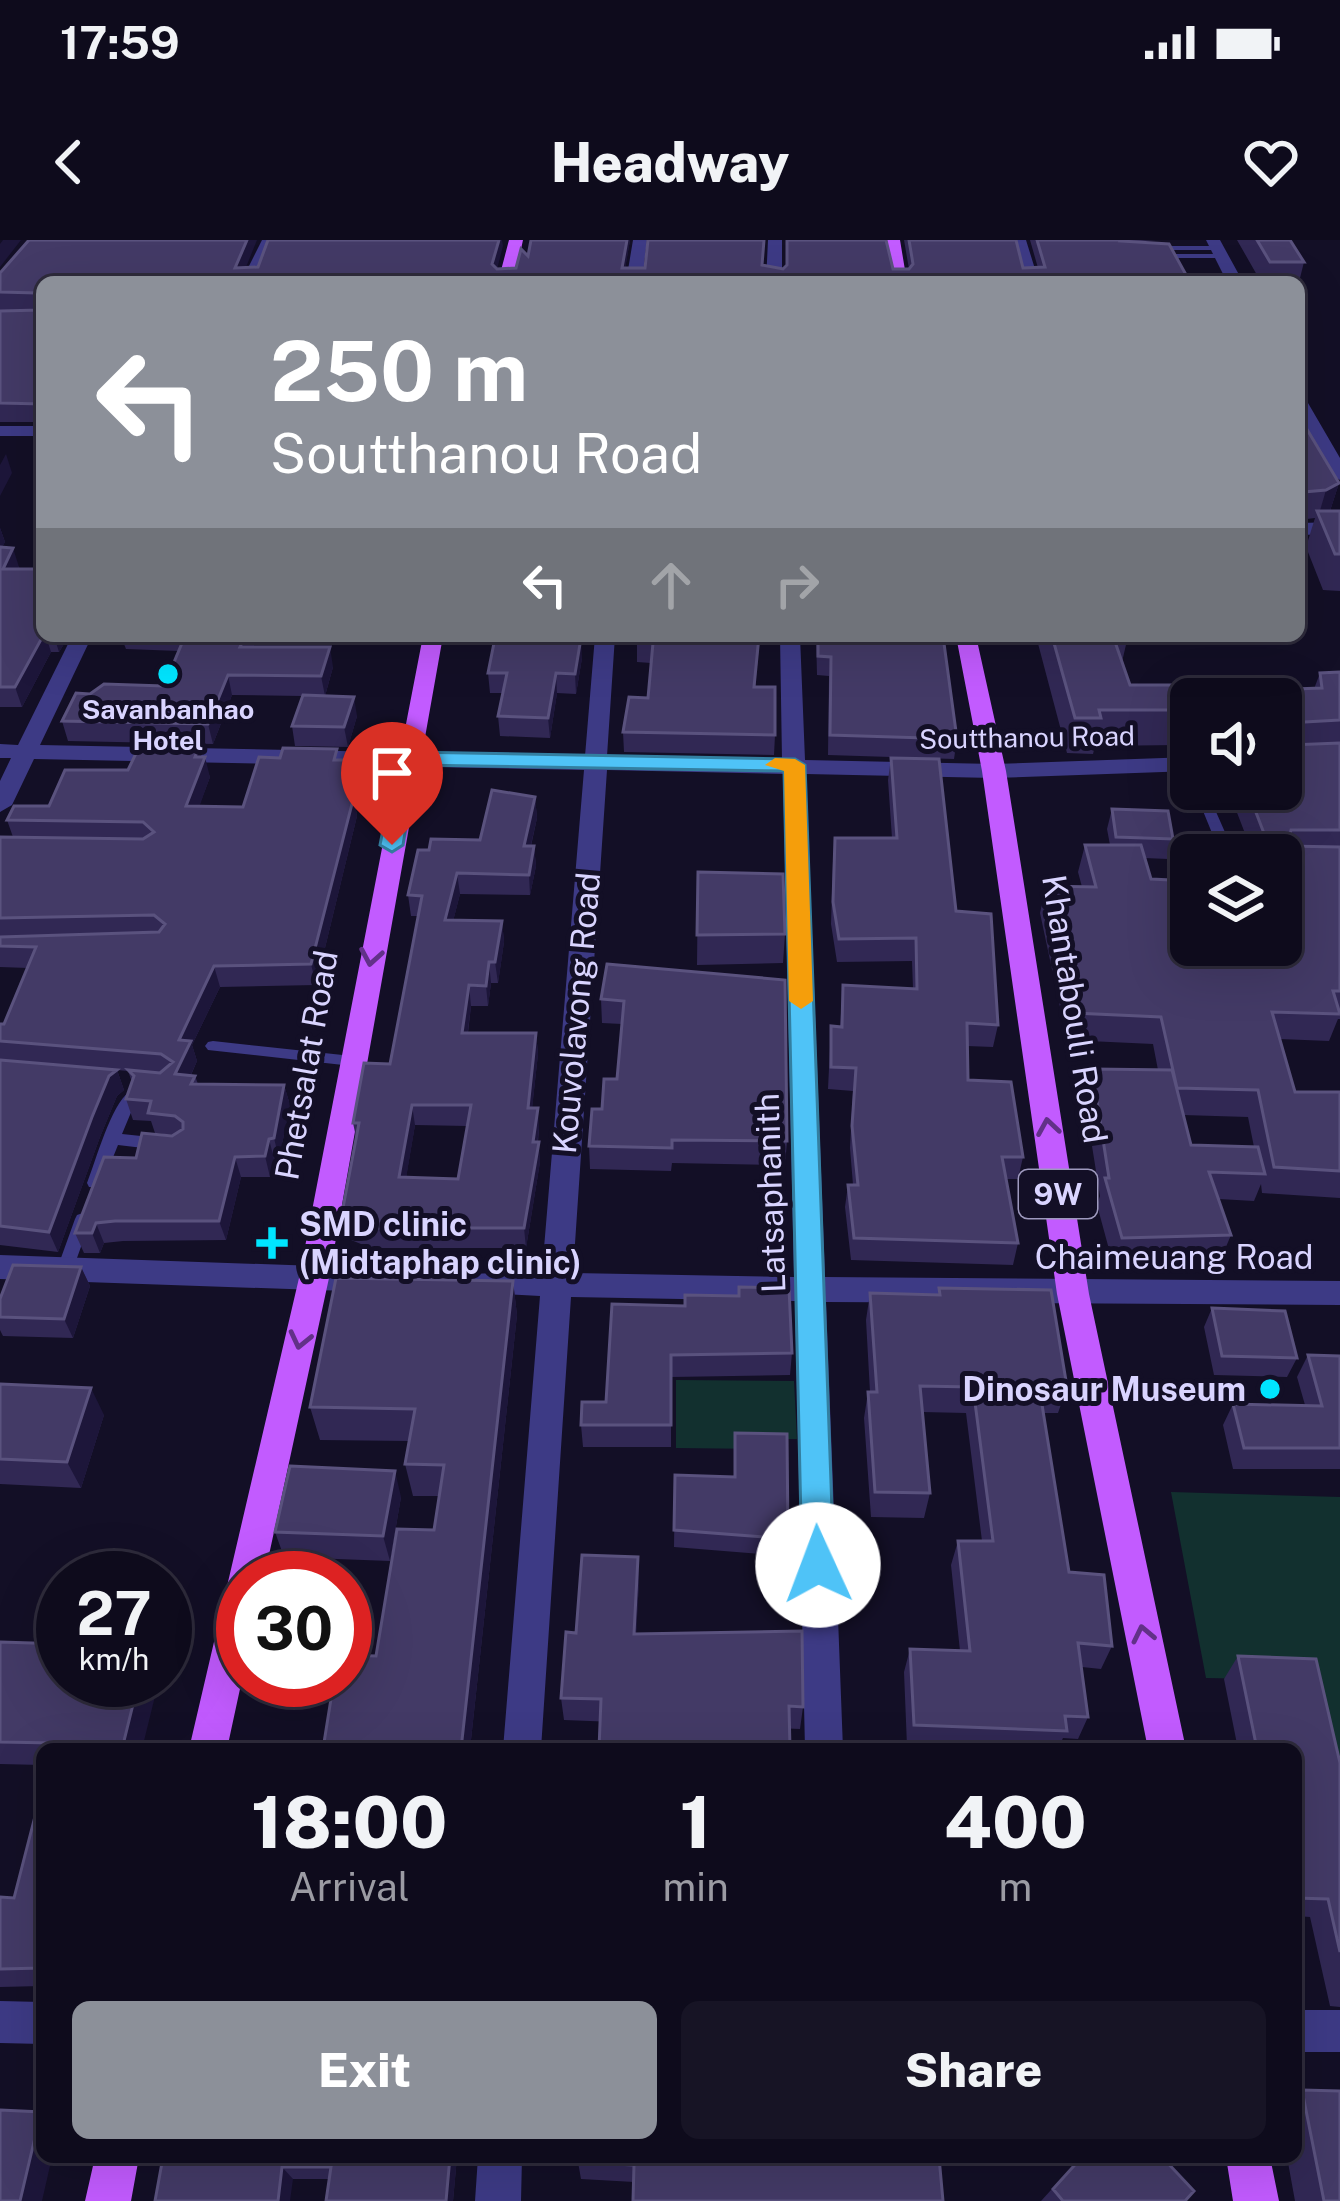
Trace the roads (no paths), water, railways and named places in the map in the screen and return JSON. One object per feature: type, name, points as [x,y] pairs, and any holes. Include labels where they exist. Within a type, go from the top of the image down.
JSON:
[{"type":"main road","points":[[507,276],[515,240]]},
{"type":"main road","points":[[893,240],[898,276]]},
{"type":"main road","name":"Phetsalat Road","points":[[252,1551],[314,1278],[432,642]]},
{"type":"main road","name":"Khantabouli Road","points":[[967,642],[994,771],[1073,1294],[1166,1743]]},
{"type":"main road","points":[[209,1743],[217,1707]]},
{"type":"main road","points":[[108,2201],[116,2163]]},
{"type":"main road","points":[[1249,2163],[1256,2201]]},
{"type":"street","points":[[252,276],[269,240]]},
{"type":"street","points":[[635,276],[640,240]]},
{"type":"street","points":[[774,276],[776,240]]},
{"type":"street","points":[[1019,240],[1029,276]]},
{"type":"street","points":[[1217,248],[1232,276]]},
{"type":"street","points":[[0,431],[36,430]]},
{"type":"street","points":[[1307,432],[1340,474]]},
{"type":"street","points":[[1305,529],[1340,528]]},
{"type":"street","points":[[0,805],[79,642]]},
{"type":"street","name":"Kouvolavong Road","points":[[522,1743],[605,642]]},
{"type":"street","name":"Latsaphanith","points":[[790,642],[824,1743]]},
{"type":"street","name":"Soutthanou Road","points":[[0,751],[994,771],[1170,765]]},
{"type":"street","points":[[0,1267],[401,1280]]},
{"type":"street","name":"Chaimeuang Road","points":[[445,1282],[1073,1294],[1340,1293]]},
{"type":"street","points":[[0,2022],[36,2023]]},
{"type":"street","points":[[1302,2031],[1340,2031]]},
{"type":"street","points":[[498,2201],[500,2163]]},
{"type":"lane","points":[[1132,252],[1217,248]]},
{"type":"lane","points":[[213,1046],[352,1061]]},
{"type":"lane","points":[[124,1079],[145,1082]]},
{"type":"lane","points":[[65,1269],[129,1098]]},
{"type":"lane","points":[[112,1139],[179,1146]]},
{"type":"place","name":"Savanbanhao Hotel","points":[[168,674]]},
{"type":"place","name":"SMD clinic (Midtaphap clinic)","points":[[272,1243]]},
{"type":"place","name":"Dinosaur Museum","points":[[1270,1389]]}]
